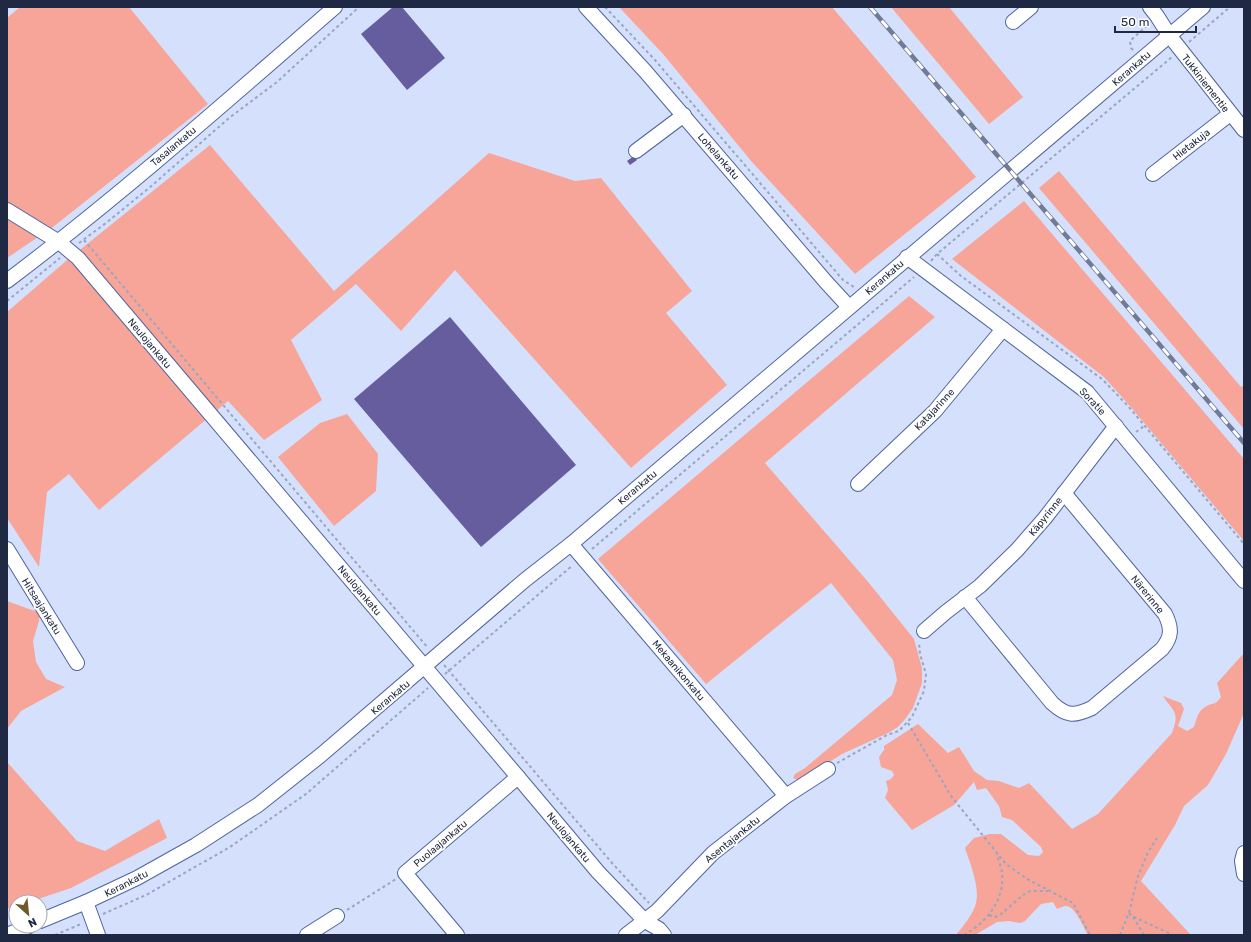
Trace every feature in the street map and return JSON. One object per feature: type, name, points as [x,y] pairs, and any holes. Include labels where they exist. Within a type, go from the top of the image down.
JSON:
[{"type":"street","name":"Tasalankatu","points":[[7,280],[58,242],[219,108],[335,7]]},
{"type":"street","name":"Lohelankatu","points":[[586,7],[684,115],[849,307]]},
{"type":"street","points":[[1012,22],[1031,7]]},
{"type":"street","name":"Tukkiniementie","points":[[1150,7],[1169,35],[1244,130]]},
{"type":"street","name":"Kerankatu","points":[[48,918],[137,878],[196,844],[258,805],[321,755],[525,580],[571,544],[1203,7]]},
{"type":"street","name":"Hietakuja","points":[[1153,174],[1230,114]]},
{"type":"street","points":[[636,151],[684,115]]},
{"type":"street","name":"Neulojankatu","points":[[7,210],[70,250],[78,258],[598,872],[645,921],[659,929],[664,935]]},
{"type":"street","name":"Soratie","points":[[907,257],[1087,392],[1244,581]]},
{"type":"street","name":"Katajarinne","points":[[858,484],[935,411],[1003,329]]},
{"type":"street","name":"Käpyrinne","points":[[924,631],[980,586],[1017,550],[1045,518],[1116,426]]},
{"type":"street","name":"Närerinne","points":[[965,597],[1052,702],[1065,713],[1082,713],[1092,708],[1162,649],[1168,642],[1171,630],[1165,614],[1064,493]]},
{"type":"street","name":"Mekaanikonkatu","points":[[571,544],[786,796]]},
{"type":"street","name":"Hitsaajankatu","points":[[7,549],[77,663]]},
{"type":"street","name":"Asentajankatu","points":[[626,935],[657,911],[713,853],[786,796],[828,769]]},
{"type":"street","name":"Puolaajankatu","points":[[457,935],[405,873],[518,777]]},
{"type":"street","points":[[1244,853],[1242,861],[1244,874]]},
{"type":"street","points":[[86,902],[98,935]]},
{"type":"street","points":[[306,935],[338,916]]},
{"type":"path","points":[[7,301],[136,198],[229,118],[277,82],[359,7]]},
{"type":"path","points":[[605,7],[655,60],[843,280],[864,294],[877,308]]},
{"type":"path","points":[[55,935],[146,895],[230,846],[306,794],[583,557],[923,270],[937,254],[1181,50],[1230,7]]},
{"type":"path","points":[[84,240],[436,657],[450,670],[612,863],[657,911]]},
{"type":"path","points":[[828,769],[887,735],[899,731],[908,723],[916,711],[924,690],[926,674],[919,644],[920,638],[924,631]]},
{"type":"path","points":[[908,723],[951,796],[996,853],[1006,864],[1021,876],[1073,903],[1090,935]]},
{"type":"path","points":[[1120,935],[1129,913],[1138,876],[1148,852],[1157,838]]},
{"type":"path","points":[[964,935],[986,920],[998,900],[1002,887],[1002,872],[996,853]]},
{"type":"path","points":[[338,916],[405,873]]},
{"type":"path","points":[[989,915],[995,917],[1000,915],[1023,895],[1030,891],[1050,891]]},
{"type":"path","points":[[1129,913],[1144,935]]},
{"type":"path","points":[[1132,916],[1173,935]]},
{"type":"shaded area","points":[[20,7],[129,7],[208,104],[53,227],[7,258],[7,18]]},
{"type":"shaded area","points":[[619,7],[832,7],[976,177],[855,274],[752,162],[663,54]]},
{"type":"shaded area","points":[[891,7],[949,7],[1023,97],[989,124]]},
{"type":"shaded area","points":[[210,145],[334,291],[489,153],[575,181],[601,178],[692,291],[666,313],[727,385],[631,468],[455,270],[401,331],[356,284],[291,340],[322,400],[264,440],[228,401],[99,510],[69,474],[47,492],[39,567],[7,518],[7,312],[66,261]]},
{"type":"shaded area","points":[[1059,171],[1241,387],[1244,385],[1244,429],[1039,188]]},
{"type":"shaded area","points":[[1024,201],[1244,459],[1244,541],[1104,377],[952,259]]},
{"type":"shaded area","points":[[909,296],[935,317],[765,463],[869,583],[914,639],[922,668],[922,683],[913,708],[898,727],[842,754],[798,780],[793,778],[795,774],[805,768],[892,695],[897,680],[893,660],[831,583],[706,684],[598,559]]},
{"type":"shaded area","points":[[347,414],[378,454],[376,491],[334,526],[278,457],[320,423]]},
{"type":"shaded area","points":[[7,601],[40,613],[33,641],[36,662],[46,679],[65,687],[21,711],[7,729]]},
{"type":"shaded area","points":[[1244,653],[1244,713],[1226,754],[1208,785],[1184,806],[1175,825],[1141,881],[1191,935],[1088,935],[1073,910],[1066,906],[1057,909],[1053,902],[1041,904],[1025,921],[1020,923],[1009,921],[997,922],[975,935],[956,935],[970,916],[976,903],[976,883],[965,848],[974,838],[990,834],[1001,834],[1028,855],[1039,856],[1043,852],[1041,847],[1012,820],[1002,817],[999,806],[986,788],[977,790],[974,782],[954,805],[912,830],[885,798],[888,790],[886,781],[891,779],[894,775],[892,771],[881,767],[879,757],[884,750],[884,746],[918,724],[948,753],[959,747],[974,771],[987,780],[999,781],[1019,788],[1029,783],[1072,829],[1098,814],[1172,733],[1176,716],[1173,709],[1163,696],[1181,703],[1184,709],[1178,726],[1187,731],[1194,727],[1198,716],[1203,709],[1219,700],[1221,697],[1217,683]]},
{"type":"shaded area","points":[[7,762],[77,841],[105,851],[159,819],[167,838],[71,888],[48,896],[48,894],[8,894],[7,909]]},
{"type":"building","points":[[393,7],[402,7],[445,58],[407,90],[361,34]]},
{"type":"building","points":[[634,156],[637,160],[630,165],[627,161]]},
{"type":"building","points":[[450,317],[576,465],[481,547],[354,399]]},
{"type":"railway","points":[[870,7],[1244,443]]}]
